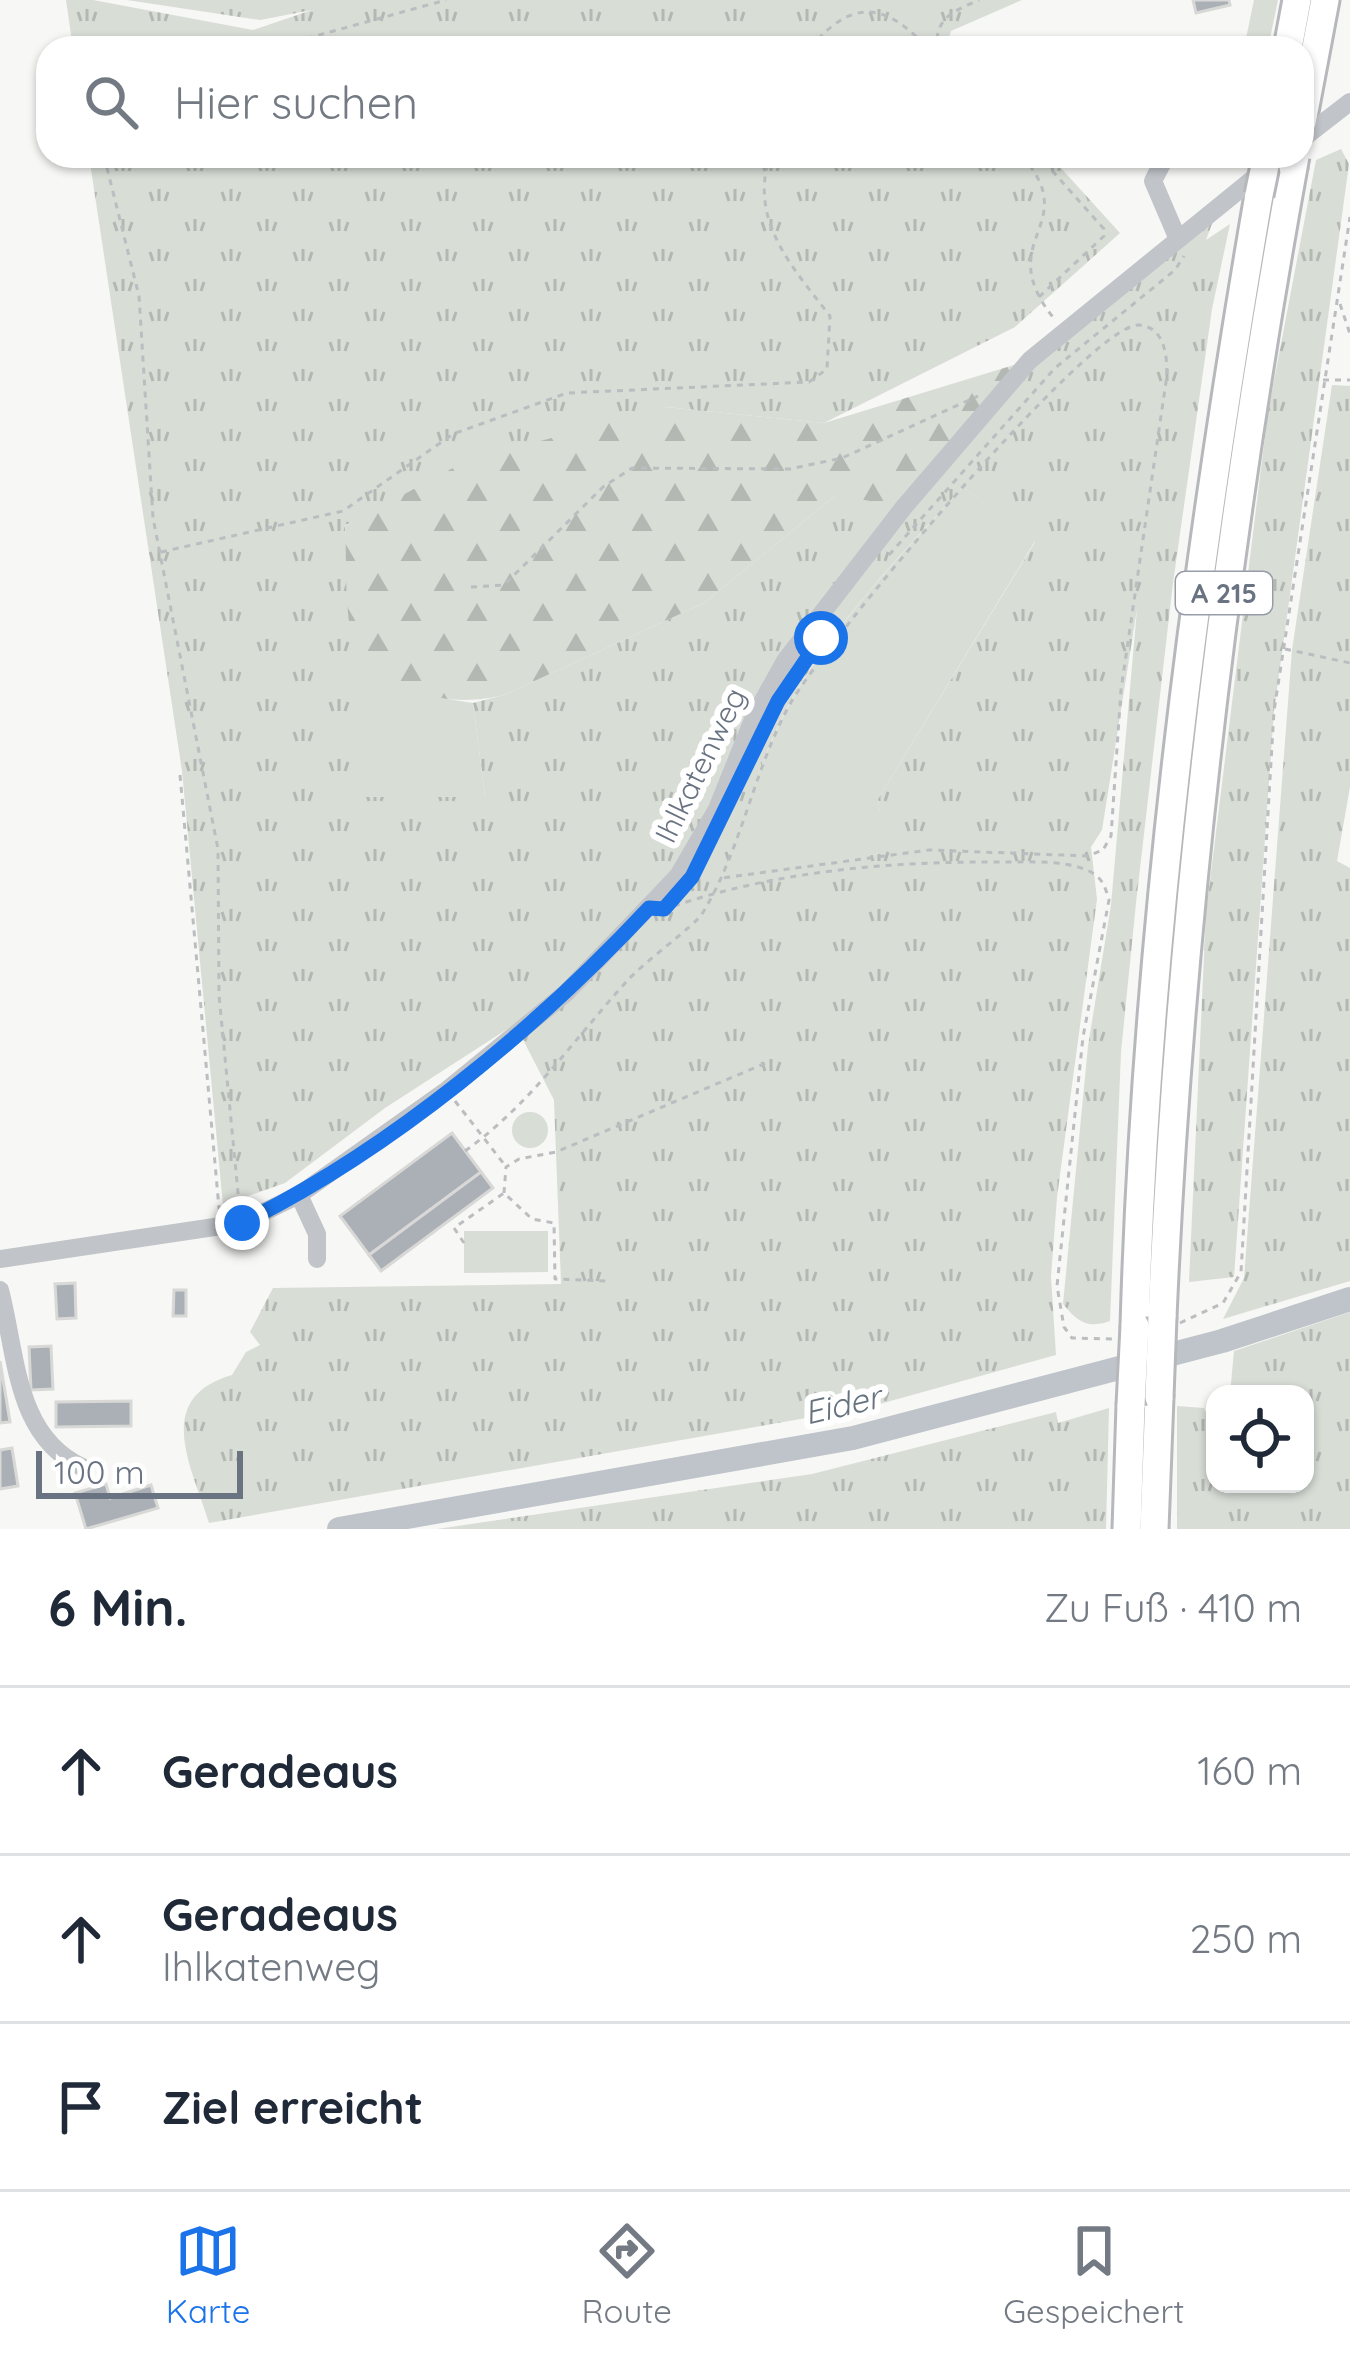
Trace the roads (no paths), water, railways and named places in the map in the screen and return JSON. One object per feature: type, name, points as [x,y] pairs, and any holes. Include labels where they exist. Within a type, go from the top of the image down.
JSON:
[{"type":"highway","points":[[1290,36],[1297,0]]},
{"type":"highway","points":[[1314,58],[1325,0]]},
{"type":"highway","name":"A 215","points":[[1154,1529],[1159,1397],[1147,1326],[1151,1023],[1202,560],[1259,195],[1279,168]]},
{"type":"highway","name":"A 215","points":[[1127,1529],[1131,1405],[1147,1326],[1208,727],[1286,168]]},
{"type":"street","name":"Ihlkatenweg","points":[[1314,133],[1350,102]]},
{"type":"street","points":[[1160,168],[1153,181],[1184,241]]},
{"type":"street","name":"Ihlkatenweg","points":[[0,1259],[242,1223],[299,1195],[447,1090],[566,993],[678,876],[717,809],[754,717],[785,661],[904,507],[1013,381],[1065,332],[1272,168]]},
{"type":"street","points":[[299,1195],[317,1234],[317,1259]]},
{"type":"street","points":[[0,1291],[26,1412],[58,1456],[82,1467]]},
{"type":"waterway","name":"Eider","points":[[339,1529],[853,1438],[1222,1341],[1350,1299]]}]
